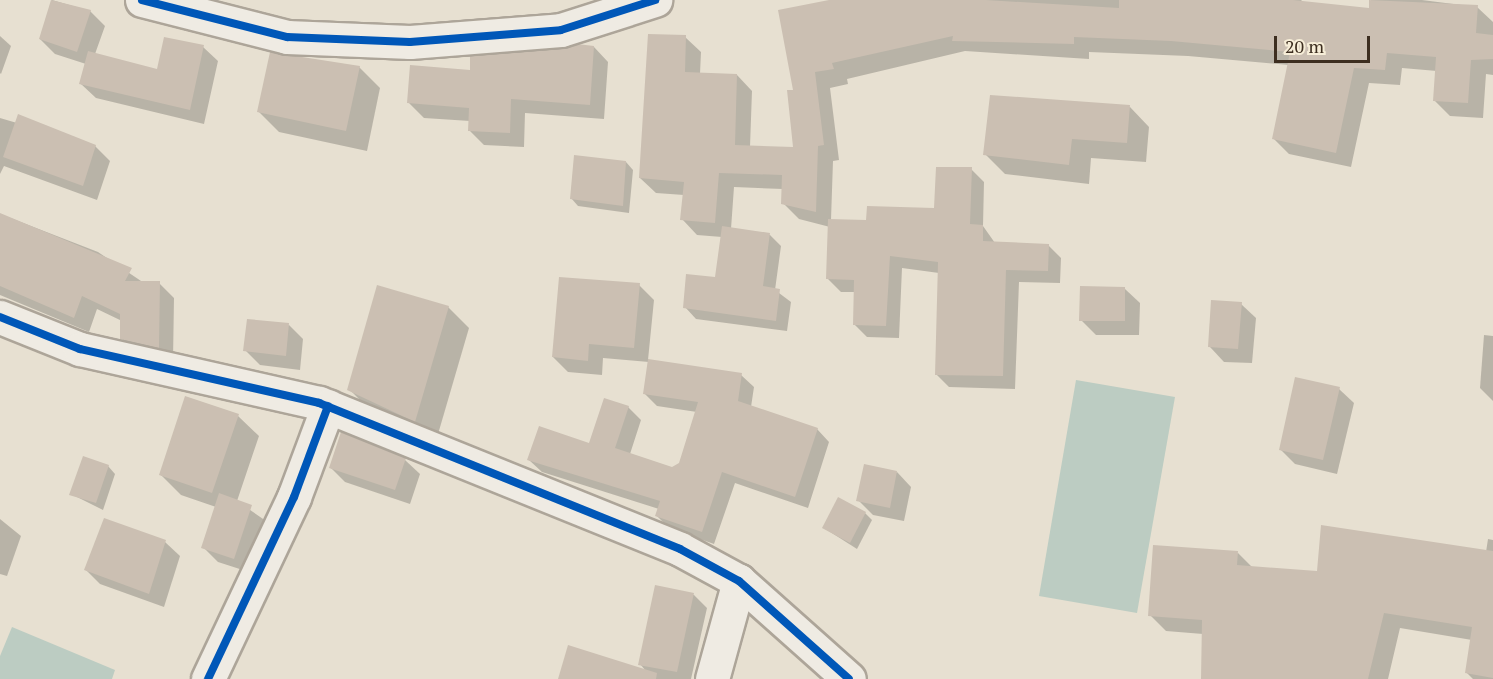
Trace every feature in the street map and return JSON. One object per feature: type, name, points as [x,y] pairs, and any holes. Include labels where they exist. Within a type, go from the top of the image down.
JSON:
[{"type":"street","points":[[142,0],[287,37],[410,42],[561,30],[656,0]]},
{"type":"street","points":[[0,317],[80,350],[328,406],[680,549],[739,581],[849,679]]},
{"type":"street","points":[[208,679],[294,496],[328,406]]},
{"type":"street","points":[[712,679],[739,581]]},
{"type":"shaded area","points":[[1076,380],[1175,397],[1137,613],[1039,596]]},
{"type":"shaded area","points":[[12,627],[115,670],[112,679],[0,679],[0,656]]},
{"type":"building","points":[[51,0],[91,10],[77,52],[39,39]]},
{"type":"building","points":[[829,0],[986,0],[1119,8],[1119,0],[1293,0],[1369,8],[1369,0],[1478,5],[1476,33],[1493,35],[1493,59],[1471,60],[1468,103],[1433,101],[1436,57],[1387,53],[1385,70],[1354,68],[1336,153],[1272,139],[1290,52],[1171,41],[1074,37],[1074,44],[952,41],[953,36],[832,63],[834,69],[815,72],[824,145],[818,146],[816,212],[781,204],[782,175],[719,173],[715,223],[680,220],[684,182],[639,178],[648,34],[686,35],[685,72],[737,74],[735,145],[793,147],[787,90],[793,90],[778,10]]},
{"type":"building","points":[[164,37],[204,45],[190,110],[79,84],[88,51],[157,69]]},
{"type":"building","points":[[577,44],[594,46],[590,105],[511,99],[510,133],[468,131],[469,108],[407,103],[410,65],[470,70],[470,56]]},
{"type":"building","points":[[270,52],[360,66],[346,131],[257,112]]},
{"type":"building","points":[[990,95],[1130,105],[1127,143],[1072,139],[1069,165],[983,155]]},
{"type":"building","points":[[18,114],[96,145],[83,186],[3,157]]},
{"type":"building","points":[[574,155],[626,161],[623,206],[570,199]]},
{"type":"building","points":[[936,167],[972,167],[970,224],[983,225],[983,241],[1049,244],[1048,271],[1006,270],[1003,376],[935,375],[938,262],[890,256],[886,326],[853,325],[854,280],[826,279],[828,219],[866,220],[867,206],[934,208]]},
{"type":"building","points":[[0,213],[132,268],[125,281],[160,281],[159,348],[120,339],[120,314],[82,296],[74,318],[0,286]]},
{"type":"building","points":[[722,226],[770,233],[763,286],[780,289],[776,321],[683,308],[686,274],[715,277]]},
{"type":"building","points":[[559,277],[640,283],[634,348],[589,344],[588,361],[552,357]]},
{"type":"building","points":[[377,285],[449,306],[415,422],[347,390]]},
{"type":"building","points":[[1080,286],[1125,287],[1125,321],[1079,321]]},
{"type":"building","points":[[1211,300],[1242,302],[1238,349],[1208,347]]},
{"type":"building","points":[[247,319],[289,323],[286,356],[243,351]]},
{"type":"building","points":[[648,359],[742,373],[738,401],[818,428],[795,497],[722,472],[702,532],[655,516],[660,501],[527,460],[539,426],[589,443],[604,398],[629,406],[615,448],[672,467],[679,463],[698,402],[643,394]]},
{"type":"building","points":[[1295,377],[1340,387],[1323,460],[1279,450]]},
{"type":"building","points":[[185,396],[239,414],[212,493],[159,475]]},
{"type":"building","points":[[341,432],[406,458],[395,490],[329,468]]},
{"type":"building","points":[[83,456],[109,465],[96,503],[69,495]]},
{"type":"building","points":[[864,464],[897,471],[890,508],[856,501]]},
{"type":"building","points":[[219,493],[252,505],[234,559],[201,548]]},
{"type":"building","points":[[838,497],[866,512],[850,543],[822,528]]},
{"type":"building","points":[[104,518],[166,540],[149,594],[84,570]]},
{"type":"building","points":[[1321,525],[1493,551],[1493,678],[1465,673],[1472,627],[1384,613],[1368,679],[1201,679],[1202,620],[1148,616],[1153,545],[1238,551],[1237,565],[1317,571]]},
{"type":"building","points":[[655,585],[694,593],[677,672],[638,665]]},
{"type":"building","points":[[568,645],[657,673],[656,679],[558,679]]},
{"type":"cycle path","points":[[142,0],[287,37],[410,42],[561,30],[655,0]]},
{"type":"cycle path","points":[[0,317],[80,349],[319,403],[680,549],[739,581],[849,679]]},
{"type":"cycle path","points":[[208,679],[294,497],[328,406]]}]
